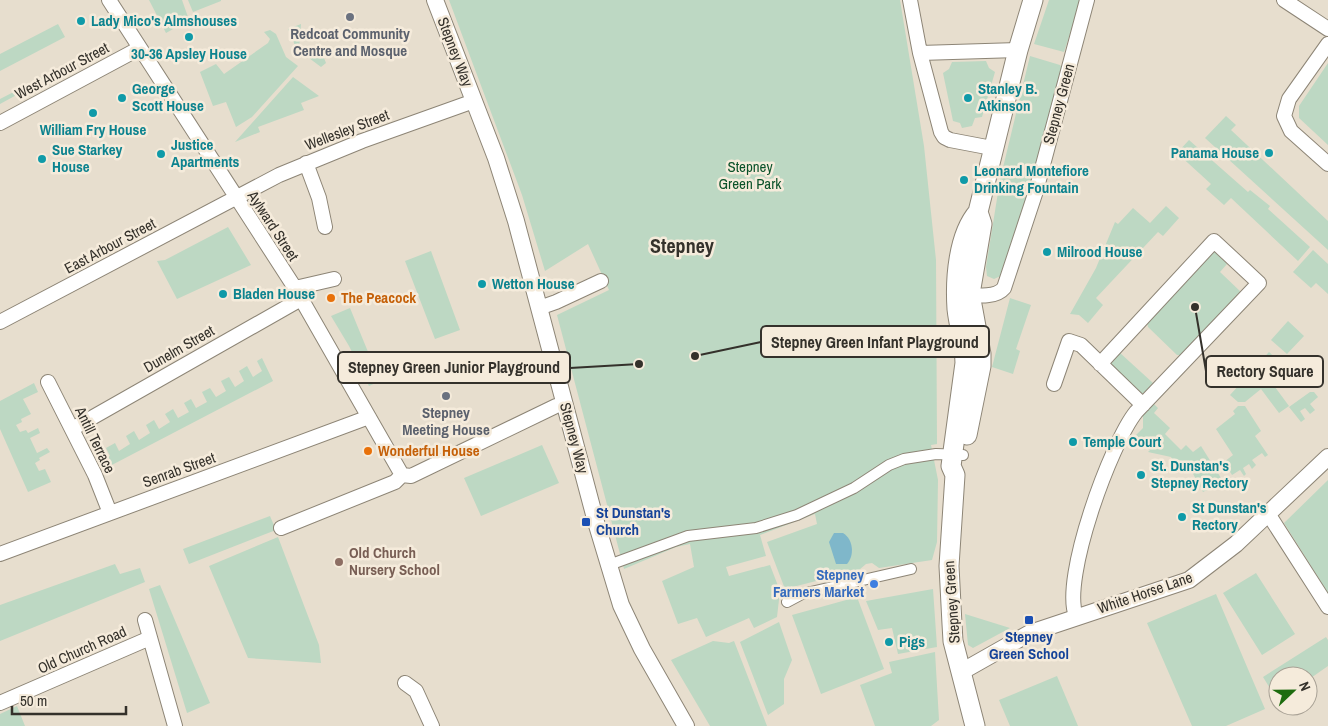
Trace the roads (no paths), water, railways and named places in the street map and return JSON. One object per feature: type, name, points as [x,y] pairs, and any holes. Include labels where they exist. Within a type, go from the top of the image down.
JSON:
[{"type":"main road","name":"Stepney Green","points":[[975,726],[953,641],[949,584],[954,475],[960,467],[951,454],[981,366],[981,354],[963,294],[982,224],[978,212],[992,148],[1033,0]]},
{"type":"street","name":"Aylward Street","points":[[109,0],[298,293],[402,475]]},
{"type":"street","name":"Stepney Way","points":[[435,0],[474,100],[516,221],[609,565],[627,620],[686,726]]},
{"type":"street","points":[[910,0],[920,53],[938,126],[944,137],[992,148]]},
{"type":"street","name":"Stepney Green","points":[[963,294],[996,294],[1001,291],[1006,282],[1036,191],[1087,0]]},
{"type":"street","points":[[1284,0],[1328,30]]},
{"type":"street","points":[[1328,44],[1289,99],[1284,116],[1292,131],[1328,164]]},
{"type":"street","name":"West Arbour Street","points":[[0,123],[140,48]]},
{"type":"street","points":[[920,53],[1018,50]]},
{"type":"street","name":"Wellesley Street","points":[[236,199],[306,163],[474,100]]},
{"type":"street","points":[[306,163],[319,198],[325,227]]},
{"type":"street","name":"East Arbour Street","points":[[0,322],[236,199]]},
{"type":"street","points":[[1076,616],[1072,601],[1088,522],[1096,495],[1124,430],[1143,405],[1258,283],[1214,241],[1100,364]]},
{"type":"street","name":"Dunelm Street","points":[[72,429],[298,293],[334,279]]},
{"type":"street","points":[[539,308],[601,281]]},
{"type":"street","points":[[1054,384],[1069,341],[1081,345],[1143,405]]},
{"type":"street","name":"Antill Terrace","points":[[48,382],[110,512]]},
{"type":"street","points":[[281,528],[395,482],[402,475],[411,476],[553,407],[565,404]]},
{"type":"street","name":"Senrab Street","points":[[0,554],[369,416]]},
{"type":"street","points":[[609,565],[688,536],[741,531],[767,525],[797,514],[854,488],[900,460],[951,454]]},
{"type":"street","name":"White Horse Lane","points":[[961,672],[1024,635],[1076,616],[1189,580],[1214,562],[1269,515],[1328,457]]},
{"type":"street","points":[[1269,515],[1328,607]]},
{"type":"street","points":[[787,602],[802,594],[911,570]]},
{"type":"street","points":[[145,620],[176,726]]},
{"type":"street","name":"Old Church Road","points":[[0,703],[150,638]]},
{"type":"street","points":[[405,683],[416,691],[432,726]]},
{"type":"water","points":[[834,533],[843,533],[851,543],[852,552],[847,564],[836,564],[829,542]]},
{"type":"place","name":"Redcoat Community Centre and Mosque","points":[[350,17]]},
{"type":"place","name":"Lady Mico's Almshouses","points":[[81,21]]},
{"type":"place","name":"30-36 Apsley House","points":[[189,37]]},
{"type":"place","name":"George Scott House","points":[[122,98]]},
{"type":"place","name":"Stanley B. Atkinson","points":[[968,98]]},
{"type":"place","name":"William Fry House","points":[[93,113]]},
{"type":"place","name":"Panama House","points":[[1269,153]]},
{"type":"place","name":"Justice Apartments","points":[[161,154]]},
{"type":"place","name":"Sue Starkey House","points":[[42,159]]},
{"type":"place","name":"Leonard Montefiore Drinking Fountain","points":[[964,180]]},
{"type":"place","name":"Milrood House","points":[[1047,252]]},
{"type":"place","name":"Wetton House","points":[[482,284]]},
{"type":"place","name":"Bladen House","points":[[223,294]]},
{"type":"place","name":"The Peacock","points":[[331,298]]},
{"type":"place","name":"Rectory Square","points":[[1195,307]]},
{"type":"place","name":"Stepney Green Infant Playground","points":[[695,356]]},
{"type":"place","name":"Stepney Green Junior Playground","points":[[639,364]]},
{"type":"place","name":"Stepney Meeting House","points":[[446,396]]},
{"type":"place","name":"Temple Court","points":[[1073,442]]},
{"type":"place","name":"Wonderful House","points":[[368,451]]},
{"type":"place","name":"St. Dunstan's Stepney Rectory","points":[[1141,475]]},
{"type":"place","name":"St Dunstan's Rectory","points":[[1182,517]]},
{"type":"place","name":"St Dunstan's Church","points":[[586,522]]},
{"type":"place","name":"Old Church Nursery School","points":[[339,562]]},
{"type":"place","name":"Stepney Farmers Market","points":[[874,584]]},
{"type":"place","name":"Stepney Green School","points":[[1029,620]]},
{"type":"place","name":"Pigs","points":[[889,642]]},
{"type":"district","name":"Stepney","points":[[682,246]]},
{"type":"park label","name":"Stepney Green Park","points":[[750,176]]}]
